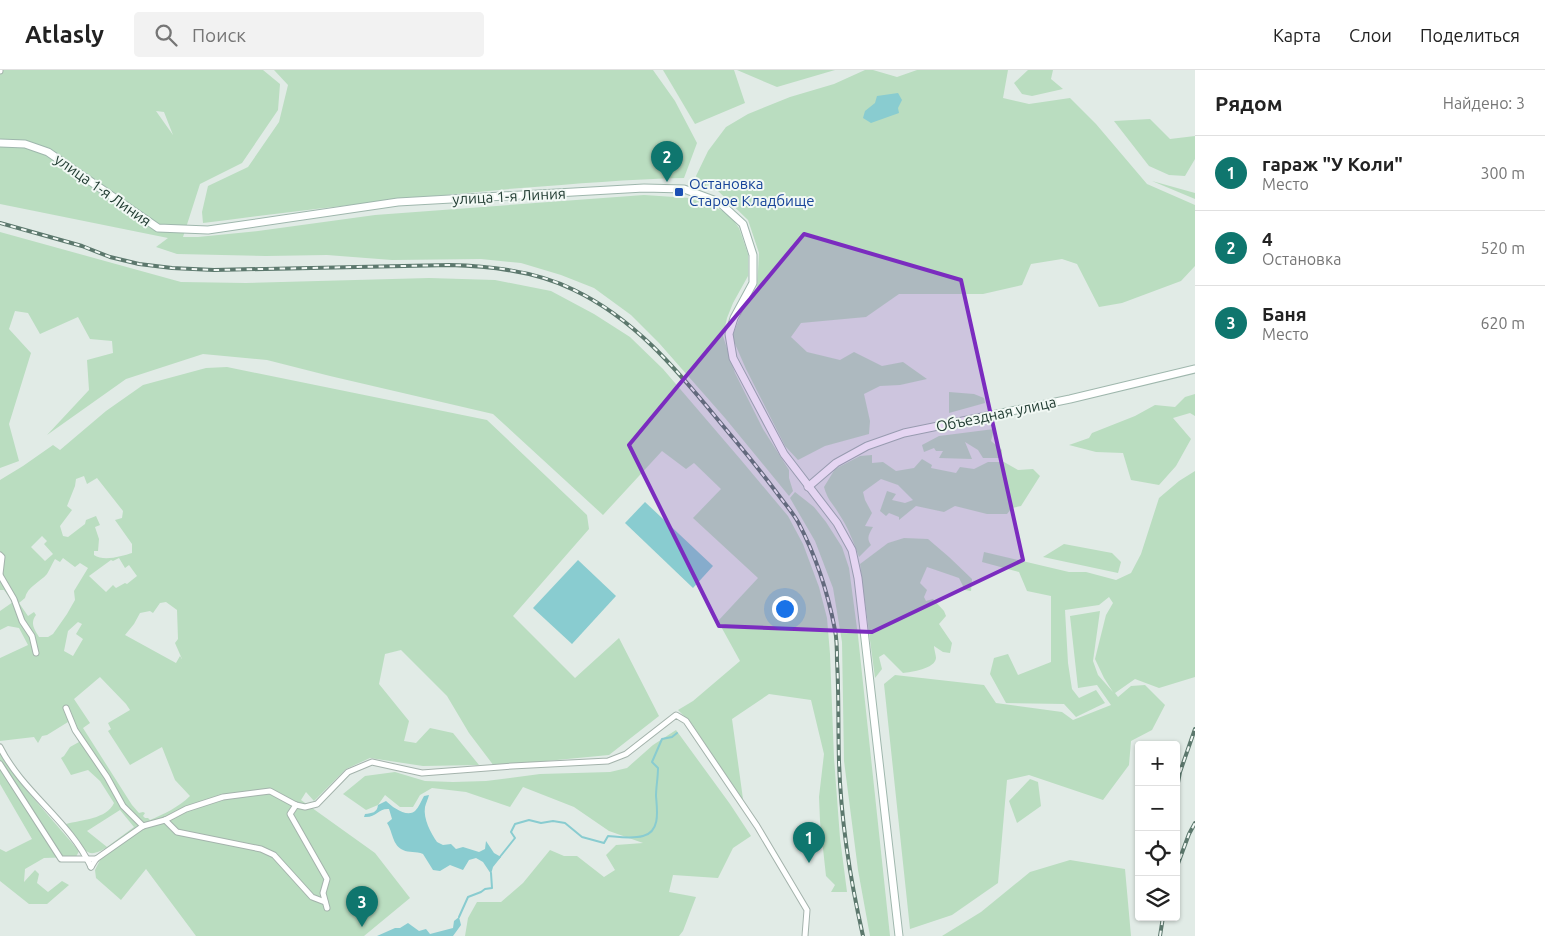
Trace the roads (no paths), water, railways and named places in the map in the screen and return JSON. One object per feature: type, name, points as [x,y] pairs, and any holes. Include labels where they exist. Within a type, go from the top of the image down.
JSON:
[{"type":"street","name":"улица 1-я Линия","points":[[0,143],[25,144],[48,152],[158,228],[208,230],[398,202],[644,188],[684,189],[719,202],[743,224],[754,255],[753,283],[734,318],[729,334],[733,358],[784,454],[837,523],[852,550],[858,578],[899,936]]},
{"type":"street","name":"Объездная улица","points":[[808,487],[836,462],[867,446],[904,434],[1097,393],[1195,369]]},
{"type":"street","points":[[0,555],[2,557],[0,574],[14,598],[22,621],[32,636],[36,653]]},
{"type":"street","points":[[66,708],[75,730],[107,777],[123,806],[142,826]]},
{"type":"street","points":[[0,747],[22,780],[64,826],[91,868],[96,859],[142,826],[165,820],[186,809],[223,797],[270,792],[296,805],[305,807],[317,804],[348,772],[372,762],[422,773],[608,761],[626,754],[676,715],[686,721],[757,826],[807,910],[805,936]]},
{"type":"street","points":[[0,764],[61,859],[96,859]]},
{"type":"street","points":[[165,820],[177,832],[261,849],[274,855],[312,897],[326,905],[323,893],[327,879],[290,814],[296,805]]},
{"type":"water","points":[[898,93],[902,100],[898,108],[899,113],[871,123],[863,118],[865,111],[875,103],[877,96]]},
{"type":"water","points":[[645,502],[713,566],[693,588],[625,523]]},
{"type":"water","points":[[578,560],[616,596],[572,644],[533,608]]},
{"type":"water","points":[[429,795],[425,807],[425,816],[437,842],[443,845],[451,844],[456,849],[463,847],[479,852],[485,849],[486,841],[494,853],[501,857],[493,867],[491,874],[483,862],[476,858],[469,860],[463,870],[450,865],[440,871],[433,870],[423,854],[399,848],[387,823],[392,819],[389,809],[364,817],[365,814],[372,813],[378,805],[386,801],[400,811],[412,813],[424,796]]},
{"type":"water","points":[[459,917],[461,925],[453,936],[377,936],[395,928],[400,928],[408,923],[419,931],[426,929],[430,934],[453,928],[454,921]]},
{"type":"waterway","points":[[499,858],[515,838],[511,832],[515,824],[529,820],[541,823],[553,821],[565,823],[582,837],[604,843],[608,836],[626,838],[649,834],[653,830],[657,819],[658,768],[652,762],[662,739],[672,737],[677,733]]},
{"type":"waterway","points":[[459,917],[468,897],[485,889],[492,888],[491,873]]},
{"type":"railway","points":[[0,223],[82,246],[110,257],[139,264],[172,268],[214,270],[450,265],[514,271],[544,278],[574,290],[621,319],[662,356],[752,460],[796,519],[816,561],[829,602],[836,638],[842,806],[850,871],[863,936]]},
{"type":"railway","points":[[1177,786],[1180,772],[1195,729]]},
{"type":"railway","points":[[1180,858],[1195,823]]},
{"type":"railway","points":[[1160,936],[1162,921]]},
{"type":"place","name":"4","points":[[667,182]]},
{"type":"place","name":"Остановка Старое Кладбище","points":[[679,192]]},
{"type":"place","name":"гараж \"У Коли\"","points":[[809,863]]},
{"type":"place","name":"Баня","points":[[362,927]]}]
